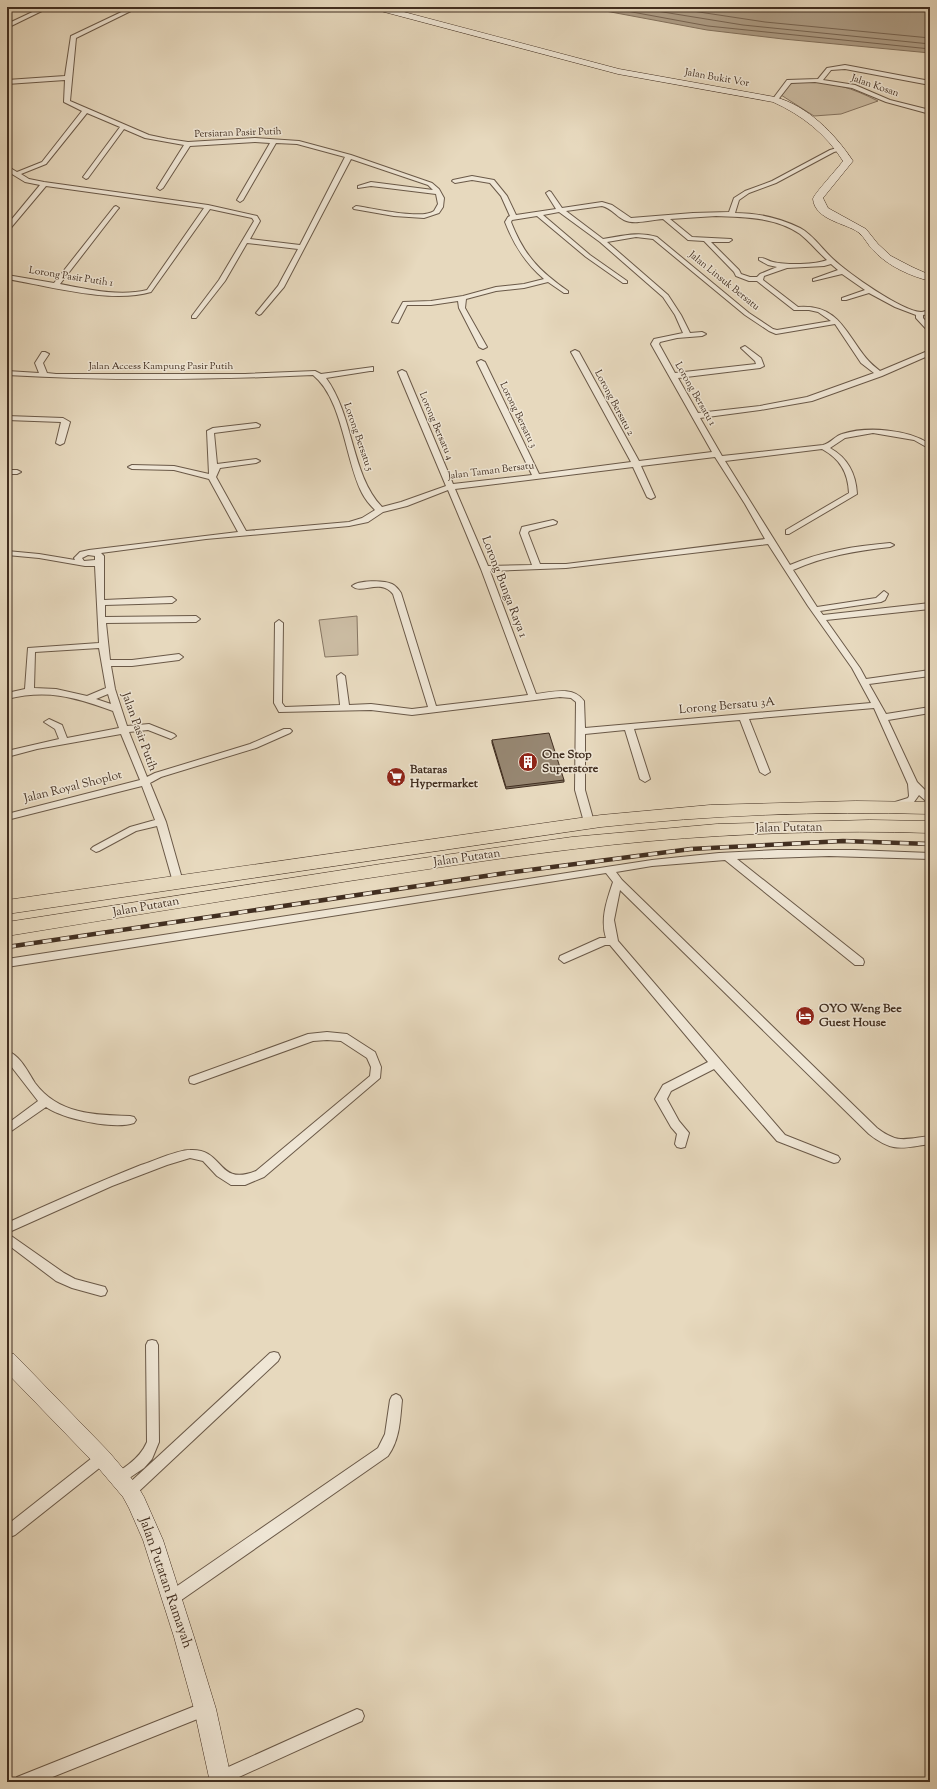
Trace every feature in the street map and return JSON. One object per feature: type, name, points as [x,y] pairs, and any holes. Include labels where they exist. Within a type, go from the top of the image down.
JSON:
[{"type":"highway","name":"Jalan Putatan","points":[[7,907],[589,822],[719,810],[892,806],[930,808]]},
{"type":"highway","points":[[817,807],[822,827]]},
{"type":"highway","name":"Jalan Putatan","points":[[7,929],[206,896],[497,853],[596,841],[715,830],[822,827],[930,827]]},
{"type":"highway","points":[[178,882],[206,896]]},
{"type":"highway","points":[[54,899],[56,921]]},
{"type":"street","points":[[33,7],[44,8]]},
{"type":"street","name":"Persiaran Pasir Putih","points":[[136,7],[73,37],[68,78],[67,102],[85,111],[147,136],[188,144],[274,141],[315,146],[430,184],[434,186],[438,192]]},
{"type":"street","name":"Jalan Bukit Vor","points":[[376,7],[618,71],[775,100],[798,110],[819,127],[840,149],[848,161],[833,181],[820,193],[818,198],[820,207],[832,216],[863,231],[876,248],[890,260],[930,278]]},
{"type":"street","points":[[7,26],[44,8]]},
{"type":"street","points":[[820,80],[829,69],[845,67],[930,83]]},
{"type":"street","points":[[7,82],[68,78]]},
{"type":"street","name":"Jalan Kosan","points":[[775,100],[789,81],[801,79],[820,80],[853,86],[888,101],[930,112]]},
{"type":"street","points":[[17,174],[44,163],[85,111]]},
{"type":"street","points":[[86,177],[123,127]]},
{"type":"street","points":[[240,200],[274,141]]},
{"type":"street","points":[[160,188],[188,144]]},
{"type":"street","points":[[731,215],[736,199],[747,192],[774,182],[832,151],[840,149]]},
{"type":"street","points":[[259,313],[281,287],[300,247],[349,156]]},
{"type":"street","points":[[7,168],[26,181],[208,207],[255,217],[257,221],[222,281],[194,317]]},
{"type":"street","points":[[455,181],[472,178],[492,181],[504,196],[514,217]]},
{"type":"street","points":[[7,229],[44,184]]},
{"type":"street","points":[[356,208],[432,216],[437,212],[440,206],[440,196],[438,192],[371,184],[360,187]]},
{"type":"street","points":[[549,193],[560,210],[602,241],[666,296],[678,315],[687,335],[702,334]]},
{"type":"street","points":[[566,292],[532,267],[523,254],[508,222],[510,218],[537,213],[608,205],[625,219],[630,220],[731,215],[761,217],[797,229],[807,235],[843,271],[890,302],[920,314],[930,312]]},
{"type":"street","name":"Lorong Pasir Putih 1","points":[[7,277],[100,293],[146,293],[150,290],[208,207]]},
{"type":"street","points":[[56,285],[116,208]]},
{"type":"street","points":[[537,213],[588,256],[625,282]]},
{"type":"street","points":[[665,218],[690,240],[729,240]]},
{"type":"street","name":"Jalan Linsuk Bersatu","points":[[602,241],[643,236],[655,238],[747,314],[776,332],[837,322]]},
{"type":"street","points":[[707,240],[737,271],[738,275],[748,280],[760,279],[796,308],[813,310],[831,317],[837,322],[864,360],[879,374]]},
{"type":"street","points":[[246,241],[300,247]]},
{"type":"street","points":[[761,259],[770,264],[786,266],[824,264],[832,261]]},
{"type":"street","points":[[760,279],[762,275],[786,266]]},
{"type":"street","points":[[815,280],[843,271]]},
{"type":"street","points":[[396,322],[405,303],[431,303],[463,298],[496,289],[524,286],[548,280]]},
{"type":"street","points":[[844,299],[871,290]]},
{"type":"street","points":[[463,298],[461,302],[462,308],[483,347]]},
{"type":"street","points":[[813,310],[819,304]]},
{"type":"street","points":[[920,314],[919,318],[930,330]]},
{"type":"street","name":"Lorong Bersatu 1","points":[[687,335],[666,338],[657,341],[655,344],[719,457],[749,504],[770,541],[815,610],[856,668],[877,705],[913,784]]},
{"type":"street","points":[[672,376],[760,366],[758,360],[745,348]]},
{"type":"street","name":"Lorong Bersatu 2","points":[[575,352],[636,464],[651,497]]},
{"type":"street","points":[[696,416],[760,408],[809,399],[879,374],[930,352]]},
{"type":"street","points":[[44,375],[39,363],[45,354]]},
{"type":"street","name":"Lorong Bersatu 3","points":[[481,362],[537,476]]},
{"type":"street","name":"Jalan Access Kampung Pasir Putih","points":[[7,373],[44,375],[245,376],[319,374],[370,369]]},
{"type":"street","name":"Lorong Bersatu 4","points":[[402,372],[451,487]]},
{"type":"street","name":"Lorong Bersatu 5","points":[[319,374],[326,383],[338,409],[366,493],[380,510]]},
{"type":"street","points":[[7,418],[63,420],[66,422],[60,443]]},
{"type":"street","points":[[243,533],[213,474],[210,433],[214,430],[256,425]]},
{"type":"street","points":[[823,448],[831,445],[843,436],[873,431],[916,438],[930,447]]},
{"type":"street","points":[[789,532],[852,494],[853,484],[845,462],[835,453],[823,448]]},
{"type":"street","name":"Jalan Taman Bersatu","points":[[39,556],[87,553],[131,545],[243,533],[349,524],[365,520],[380,510],[404,504],[441,489],[451,487],[636,464],[823,448]]},
{"type":"street","points":[[213,474],[218,466],[256,461]]},
{"type":"street","points":[[132,467],[174,468],[213,474]]},
{"type":"street","points":[[7,472],[17,472]]},
{"type":"street","name":"Lorong Bunga Raya 1","points":[[451,487],[485,569],[533,697]]},
{"type":"street","points":[[538,567],[524,532],[530,528],[553,522]]},
{"type":"street","points":[[485,569],[538,567],[617,560],[770,541]]},
{"type":"street","name":"Jalan Taman Bersatu","points":[[83,564],[93,564],[131,545]]},
{"type":"street","points":[[788,569],[814,557],[855,548],[890,545]]},
{"type":"street","points":[[7,553],[39,556],[83,564]]},
{"type":"street","points":[[83,564],[78,558],[87,553],[98,554],[100,560]]},
{"type":"street","name":"Jalan Pasir Putih","points":[[100,560],[99,586],[103,645],[111,689],[124,730],[162,822],[178,882]]},
{"type":"street","name":"Jalan Pasir Putih","points":[[83,564],[94,576],[99,586]]},
{"type":"street","points":[[356,586],[381,584],[391,586],[398,592],[433,710]]},
{"type":"street","points":[[815,610],[878,600],[882,598],[884,594]]},
{"type":"street","points":[[100,603],[172,600]]},
{"type":"street","points":[[821,618],[930,606]]},
{"type":"street","points":[[101,620],[196,619]]},
{"type":"street","points":[[279,623],[278,703],[282,710],[371,707],[412,712],[560,694],[573,695],[580,701],[580,790],[589,822]]},
{"type":"street","points":[[29,692],[31,650],[103,645]]},
{"type":"street","points":[[106,663],[132,663],[179,657]]},
{"type":"street","points":[[863,682],[930,673]]},
{"type":"street","points":[[341,676],[345,707]]},
{"type":"street","points":[[88,699],[111,689]]},
{"type":"street","points":[[7,696],[29,692],[56,692],[88,699],[117,709]]},
{"type":"street","name":"Lorong Bersatu 3A","points":[[580,731],[877,705]]},
{"type":"street","points":[[882,718],[930,710]]},
{"type":"street","points":[[743,716],[765,772]]},
{"type":"street","points":[[49,722],[59,727],[64,741]]},
{"type":"street","points":[[7,754],[37,746],[139,727],[149,727],[171,736]]},
{"type":"street","points":[[629,727],[645,779]]},
{"type":"street","name":"Jalan Royal Shoplot","points":[[7,816],[145,782],[158,775],[253,746],[287,731]]},
{"type":"street","points":[[913,784],[930,800]]},
{"type":"street","points":[[892,806],[911,800],[914,796],[913,784]]},
{"type":"street","points":[[96,848],[133,829],[162,822]]},
{"type":"street","points":[[7,963],[652,864],[727,856],[816,853],[930,856]]},
{"type":"street","points":[[727,856],[859,962]]},
{"type":"street","points":[[610,870],[618,882],[873,1131],[886,1141],[898,1144],[930,1140]]},
{"type":"street","points":[[618,882],[609,912],[609,931],[613,942],[781,1138],[834,1159]]},
{"type":"street","points":[[564,959],[604,941],[613,942]]},
{"type":"street","points":[[7,1228],[108,1183],[165,1161],[190,1154],[206,1157],[221,1173],[231,1180],[245,1180],[260,1174],[375,1078],[376,1067],[371,1055],[343,1036],[312,1037],[194,1080]]},
{"type":"street","points":[[7,1055],[37,1093],[46,1101],[68,1113],[88,1119],[130,1120]]},
{"type":"street","points":[[680,1144],[683,1133],[675,1124],[661,1099],[667,1088],[716,1063]]},
{"type":"street","points":[[7,1130],[46,1101]]},
{"type":"street","points":[[7,1238],[60,1277],[100,1292]]},
{"type":"street","points":[[125,1485],[136,1467],[148,1455],[153,1442],[152,1345]]},
{"type":"street","points":[[125,1485],[274,1357]]},
{"type":"street","name":"Jalan Putatan Ramayah","points":[[7,1360],[102,1458],[125,1485],[137,1503],[153,1540],[172,1598],[205,1709],[221,1780]]},
{"type":"street","points":[[172,1598],[383,1452],[389,1445],[391,1438],[396,1400]]},
{"type":"street","points":[[10,1531],[102,1458]]},
{"type":"street","points":[[22,1782],[205,1709]]},
{"type":"street","points":[[221,1780],[357,1716]]},
{"type":"shaded area","points":[[804,81],[842,86],[878,101],[841,114],[814,116],[781,95],[790,84]]},
{"type":"shaded area","points":[[357,616],[358,655],[325,657],[319,620]]},
{"type":"water","points":[[584,7],[930,7],[930,53],[707,30]]},
{"type":"building","name":"One Stop Superstore","points":[[549,733],[564,780],[506,787],[492,740]]},
{"type":"railway","points":[[7,947],[499,874],[691,849],[843,841],[930,844]]},
{"type":"place","name":"One Stop Superstore","points":[[528,762]]},
{"type":"place","name":"Bataras Hypermarket","points":[[396,777]]},
{"type":"place","name":"OYO Weng Bee Guest House","points":[[805,1016]]}]
